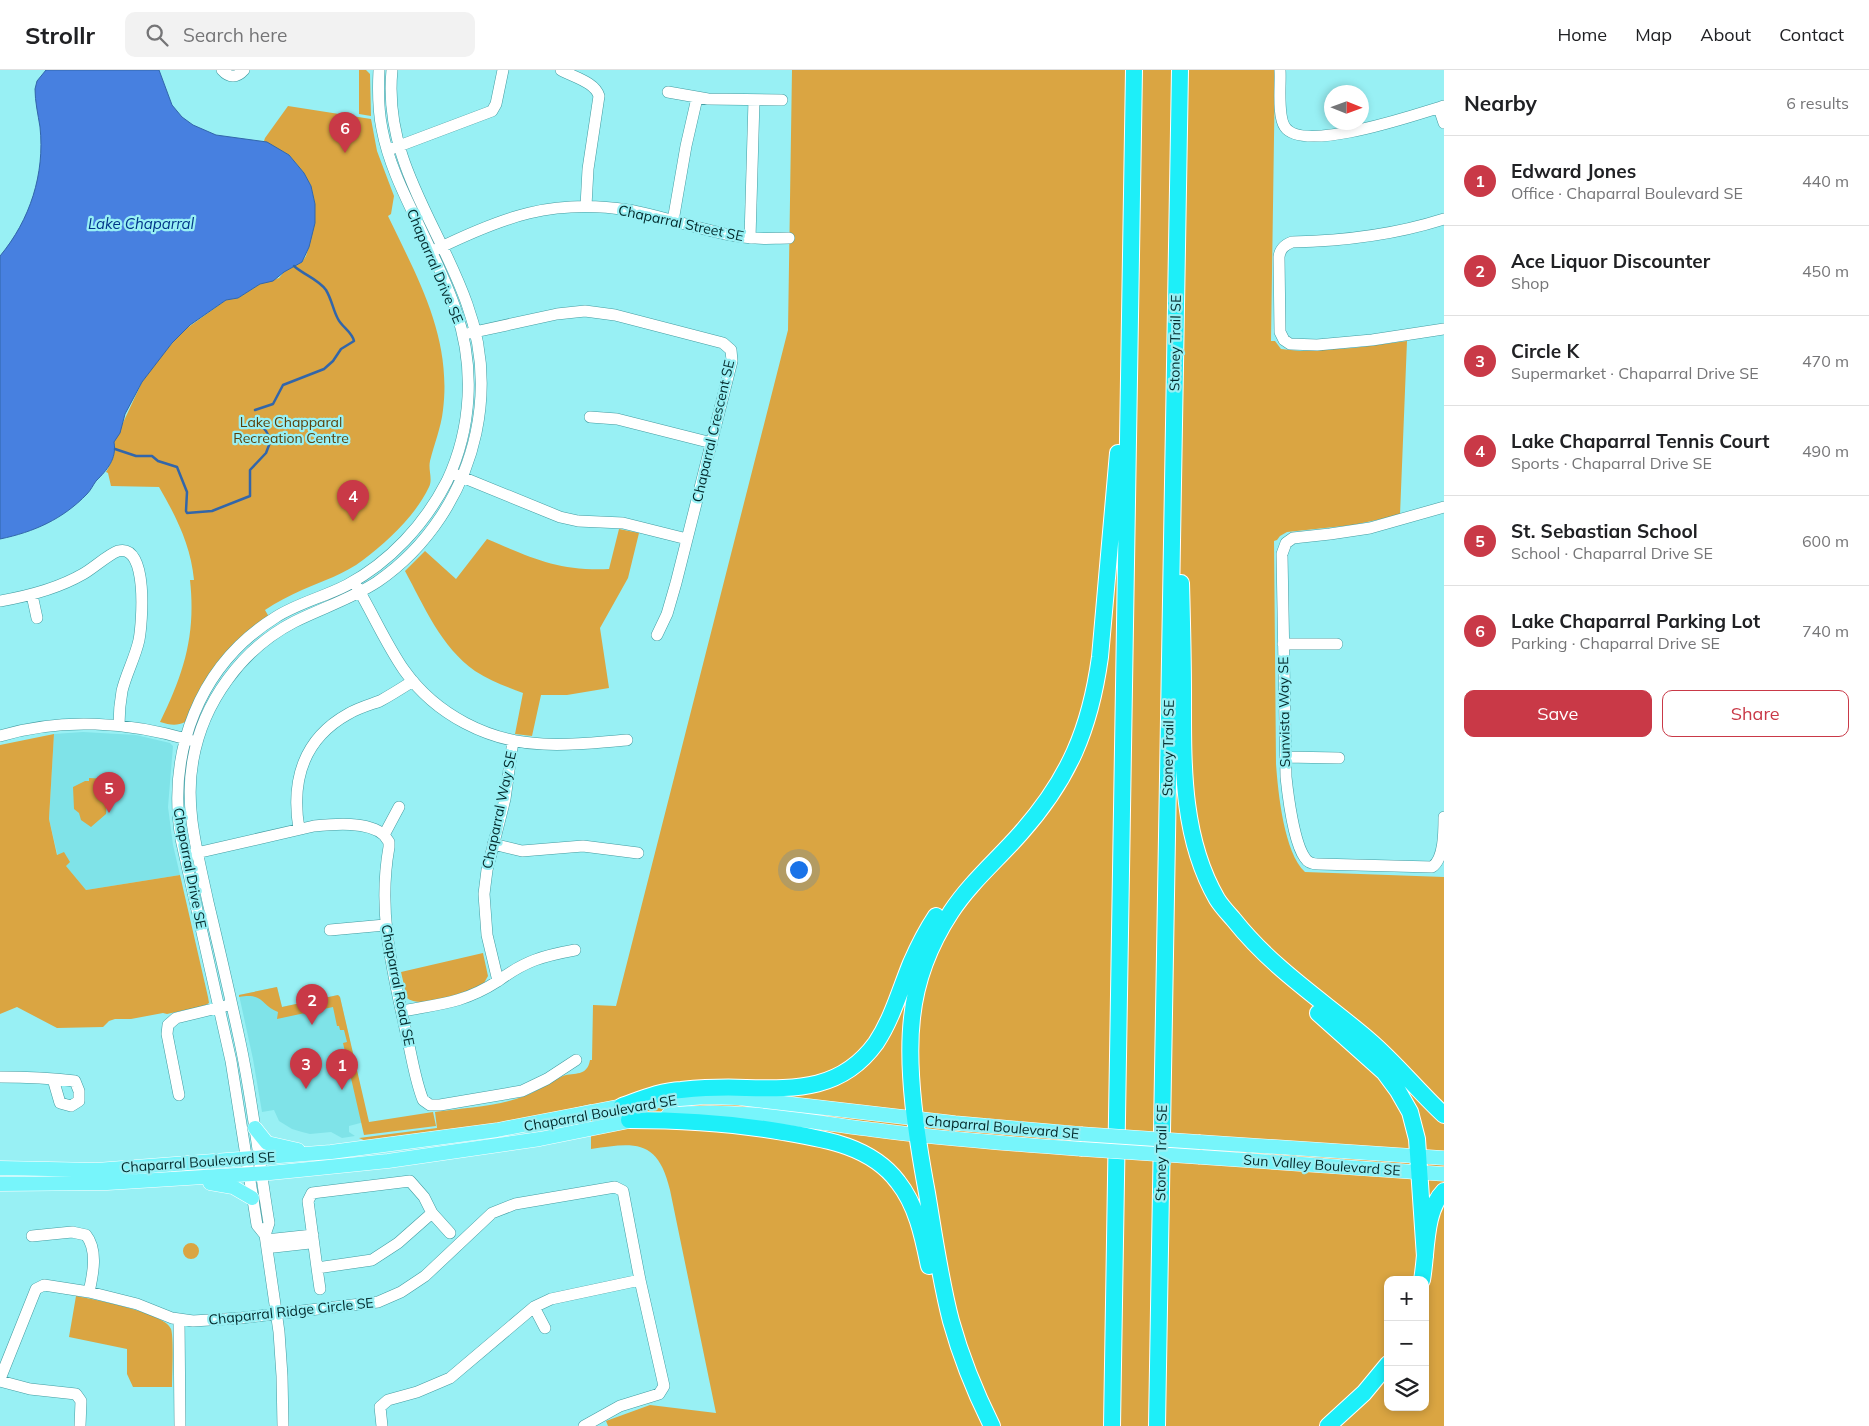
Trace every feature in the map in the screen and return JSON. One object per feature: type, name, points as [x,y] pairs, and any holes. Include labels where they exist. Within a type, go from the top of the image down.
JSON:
[{"type":"highway","points":[[1112,1426],[1134,70]]},
{"type":"highway","name":"Stoney Trail SE","points":[[1157,1426],[1180,70]]},
{"type":"highway","points":[[1176,255],[1184,780],[1188,816],[1205,873],[1218,901],[1243,940],[1267,968],[1369,1058],[1391,1081],[1404,1102],[1413,1121],[1419,1164],[1425,1257]]},
{"type":"highway","points":[[990,1422],[965,1365],[951,1322],[936,1248],[917,1127],[912,1078],[911,1030],[915,995],[926,958],[953,909],[981,874],[1020,834],[1060,782],[1078,747],[1090,713],[1100,657],[1131,312]]},
{"type":"highway","points":[[625,1113],[653,1095],[679,1090],[714,1088],[782,1089],[804,1087],[826,1081],[853,1067],[871,1049],[880,1036],[894,1007],[916,951],[942,908],[973,872],[1046,801]]},
{"type":"highway","points":[[1218,901],[1252,943],[1269,960],[1371,1042],[1444,1115]]},
{"type":"highway","points":[[625,1113],[676,1120],[724,1123],[828,1140],[869,1156],[886,1168],[898,1182],[912,1204],[919,1222],[937,1299],[948,1336],[966,1380],[990,1422]]},
{"type":"highway","points":[[1423,1276],[1432,1210],[1436,1200],[1444,1191]]},
{"type":"highway","points":[[1328,1426],[1368,1389],[1386,1366]]},
{"type":"main road","name":"Chaparral Boulevard SE","points":[[0,1184],[107,1183],[255,1174],[450,1153],[540,1139],[676,1099],[723,1097],[762,1100],[917,1127],[1081,1149],[1200,1157]]},
{"type":"main road","name":"Chaparral Boulevard SE","points":[[0,1168],[96,1170],[252,1159],[415,1142],[625,1113]]},
{"type":"main road","name":"Chaparral Boulevard SE","points":[[917,1127],[1082,1134],[1200,1142]]},
{"type":"main road","points":[[255,1128],[264,1141],[271,1145],[316,1153]]},
{"type":"main road","name":"Sun Valley Boulevard SE","points":[[1200,1142],[1419,1164],[1444,1174]]},
{"type":"main road","name":"Sun Valley Boulevard SE","points":[[1200,1157],[1419,1164],[1444,1158]]},
{"type":"main road","points":[[180,1179],[228,1185],[252,1198]]},
{"type":"street","points":[[222,70],[228,75],[233,76],[238,75],[244,70]]},
{"type":"street","name":"Chaparral Drive SE","points":[[255,1174],[179,827],[177,803],[179,766],[185,739],[206,688],[222,666],[242,644],[286,611],[353,581],[390,555],[413,532],[435,501],[450,472],[464,430],[468,401],[468,366],[463,334],[453,301],[401,187],[387,150],[379,108],[379,70]]},
{"type":"street","name":"Chaparral Drive SE","points":[[252,1159],[255,1128],[245,1066],[192,825],[191,771],[197,742],[216,696],[251,653],[285,627],[360,592],[389,573],[418,546],[440,517],[462,477],[472,448],[480,409],[481,367],[475,332],[464,295],[409,174],[399,147],[392,114],[392,70]]},
{"type":"street","points":[[387,150],[492,111],[496,104],[503,70]]},
{"type":"street","points":[[561,70],[592,86],[599,96],[588,168],[586,206]]},
{"type":"street","points":[[1280,70],[1281,120],[1286,129],[1296,135],[1325,134],[1371,128],[1442,107],[1444,123]]},
{"type":"street","points":[[668,92],[698,98],[782,100]]},
{"type":"street","points":[[673,221],[688,137],[698,98]]},
{"type":"street","points":[[750,238],[754,100]]},
{"type":"street","name":"Chaparral Street SE","points":[[431,251],[490,224],[552,207],[586,206],[630,210],[728,235],[750,238],[789,238]]},
{"type":"street","points":[[1444,219],[1397,232],[1358,239],[1292,242],[1284,246],[1280,251],[1279,257],[1280,332],[1284,340],[1290,344],[1317,345],[1363,342],[1444,329]]},
{"type":"street","name":"Chaparral Crescent SE","points":[[463,334],[557,314],[585,311],[615,315],[723,343],[731,350],[732,357],[712,443],[668,614],[657,635]]},
{"type":"street","points":[[590,417],[618,419],[712,443]]},
{"type":"street","points":[[450,472],[560,517],[578,521],[623,523],[687,539]]},
{"type":"street","name":"Sunvista Way SE","points":[[1444,508],[1370,528],[1293,538],[1289,540],[1282,551],[1287,794],[1295,832],[1304,857],[1312,864],[1432,866],[1438,863],[1443,856],[1444,817]]},
{"type":"street","points":[[0,601],[32,595],[76,578],[117,552],[127,552],[134,558],[141,589],[142,623],[137,648],[122,691],[119,725]]},
{"type":"street","name":"Chaparral Way SE","points":[[353,581],[412,681],[433,701],[462,721],[483,732],[513,741],[506,793],[487,870],[484,906],[486,935],[498,981]]},
{"type":"street","points":[[32,595],[37,618]]},
{"type":"street","points":[[1283,644],[1337,644]]},
{"type":"street","points":[[299,829],[296,799],[298,780],[304,761],[317,738],[340,718],[356,709],[388,696],[412,681]]},
{"type":"street","points":[[0,736],[18,730],[78,723],[119,725],[155,731],[197,742]]},
{"type":"street","points":[[513,741],[554,745],[627,740]]},
{"type":"street","points":[[1285,757],[1339,758]]},
{"type":"street","points":[[185,856],[314,826],[341,824],[375,829],[384,834],[399,807]]},
{"type":"street","name":"Chaparral Road SE","points":[[384,834],[389,842],[384,885],[385,925],[402,1011],[423,1100],[428,1104],[440,1105],[522,1091],[547,1079],[576,1060]]},
{"type":"street","points":[[493,844],[522,851],[583,846],[638,853]]},
{"type":"street","points":[[330,930],[385,925]]},
{"type":"street","points":[[402,1011],[461,1000],[529,962],[575,950]]},
{"type":"street","points":[[179,1095],[167,1034],[168,1025],[176,1018],[232,1005]]},
{"type":"street","points":[[0,1077],[53,1079]]},
{"type":"street","points":[[255,1174],[252,1198],[257,1225],[266,1241]]},
{"type":"street","points":[[255,1174],[269,1223],[266,1241],[278,1314],[282,1367],[282,1426]]},
{"type":"street","points":[[320,1289],[308,1201],[312,1194],[410,1181],[424,1197],[432,1213],[450,1233]]},
{"type":"street","name":"Chaparral Ridge Circle SE","points":[[0,1380],[36,1289],[44,1285],[89,1292],[137,1304],[179,1319],[198,1321],[378,1302],[401,1292],[425,1276],[492,1213],[515,1204],[614,1187],[623,1191],[640,1280],[664,1386],[659,1394],[620,1406],[584,1426]]},
{"type":"street","points":[[317,1268],[372,1260],[398,1243],[432,1213]]},
{"type":"street","points":[[32,1236],[72,1232],[86,1235],[91,1242],[93,1253],[89,1292]]},
{"type":"street","points":[[266,1241],[314,1239]]},
{"type":"street","points":[[382,1426],[380,1407],[388,1400],[417,1392],[450,1378],[534,1307],[551,1299],[640,1280]]},
{"type":"street","points":[[534,1307],[545,1328]]},
{"type":"street","points":[[179,1319],[180,1426]]},
{"type":"street","points":[[0,1380],[30,1389],[76,1394],[81,1401],[80,1426]]},
{"type":"shaded area","points":[[83,732],[136,735],[170,743],[173,746],[168,807],[173,845],[180,875],[86,890],[58,857],[49,819],[54,734]]},
{"type":"shaded area","points":[[277,987],[282,1007],[338,995],[340,997],[368,1121],[349,1126],[349,1132],[355,1136],[342,1138],[331,1132],[310,1134],[302,1132],[292,1129],[279,1121],[274,1110],[262,1112],[239,995]]},
{"type":"green space","points":[[359,70],[366,70],[370,74],[371,116],[359,114]]},
{"type":"green space","points":[[792,70],[1275,70],[1271,341],[1275,341],[1281,349],[1300,351],[1353,348],[1407,341],[1400,515],[1353,525],[1287,532],[1274,541],[1276,764],[1278,790],[1287,837],[1298,863],[1305,872],[1444,877],[1444,1426],[608,1426],[606,1421],[650,1405],[716,1413],[670,1190],[659,1161],[651,1153],[632,1145],[591,1149],[591,1104],[528,1119],[368,1142],[359,1138],[437,1128],[435,1112],[490,1105],[512,1100],[533,1092],[563,1076],[580,1073],[586,1069],[590,1060],[592,1060],[593,1005],[616,1006],[788,330]]},
{"type":"green space","name":"Lake Chapparal Recreation Centre","points":[[288,106],[371,119],[377,151],[394,196],[391,214],[388,216],[411,263],[430,309],[442,358],[444,383],[443,410],[430,461],[430,484],[417,508],[409,518],[382,545],[363,560],[341,573],[292,595],[265,610],[269,617],[262,621],[185,722],[176,725],[167,724],[160,722],[182,670],[189,636],[191,618],[190,580],[194,580],[190,555],[177,520],[159,487],[111,486],[108,473],[106,472],[113,457],[114,442],[142,382],[183,331],[226,300],[238,298],[260,284],[279,278],[284,272],[302,262],[306,256],[315,223],[315,204],[311,186],[304,173],[289,155],[264,141]]},
{"type":"green space","points":[[619,529],[639,533],[628,578],[600,628],[609,688],[567,695],[541,695],[532,736],[515,734],[523,693],[499,684],[475,671],[452,650],[434,625],[405,571],[425,551],[456,579],[487,539],[545,562],[574,568],[609,569]]},
{"type":"green space","points":[[54,734],[49,819],[57,855],[64,852],[70,862],[66,866],[86,890],[180,875],[208,997],[209,1003],[204,1006],[167,1014],[163,1013],[131,1019],[115,1019],[109,1021],[103,1027],[57,1028],[17,1007],[0,1014],[0,745]]},
{"type":"green space","points":[[89,778],[108,779],[106,814],[91,827],[81,820],[79,813],[74,809],[73,787],[89,781]]},
{"type":"green space","points":[[483,953],[488,976],[484,983],[456,995],[433,1001],[414,1001],[407,998],[401,972]]},
{"type":"green space","points":[[277,987],[282,1007],[338,995],[340,997],[369,1122],[433,1112],[436,1126],[364,1135],[343,1043],[347,1042],[344,1030],[340,1030],[339,1026],[337,1026],[333,1007],[277,1019],[278,1012],[258,998],[253,996],[239,997],[239,995]]},
{"type":"green space","points":[[191,1243],[197,1245],[199,1251],[197,1257],[191,1259],[185,1257],[183,1251],[185,1245]]},
{"type":"green space","points":[[76,1296],[143,1312],[166,1323],[171,1329],[172,1334],[172,1387],[133,1387],[127,1374],[127,1349],[69,1337]]},
{"type":"water","name":"Lake Chaparral","points":[[46,70],[159,70],[172,105],[182,117],[193,125],[216,135],[267,142],[289,155],[304,173],[311,186],[315,204],[315,223],[309,247],[302,262],[273,281],[260,284],[238,298],[226,300],[190,325],[172,343],[142,382],[125,414],[120,433],[114,442],[113,459],[90,491],[68,511],[47,523],[25,533],[0,539],[0,256],[20,227],[33,196],[40,162],[41,145],[35,89],[37,81]]},
{"type":"waterway","points":[[255,410],[273,404],[283,385],[324,369],[333,361],[341,349],[354,341],[338,319],[326,290],[294,266]]},
{"type":"waterway","points":[[115,449],[136,456],[152,456],[158,461],[177,467],[187,492],[187,513],[212,511],[250,496],[250,470],[266,453],[271,440],[255,418]]},
{"type":"place","name":"Lake Chaparral Parking Lot","points":[[345,153]]},
{"type":"place","name":"Lake Chaparral Tennis Court","points":[[353,521]]},
{"type":"place","name":"St. Sebastian School","points":[[109,813]]},
{"type":"place","name":"Ace Liquor Discounter","points":[[312,1025]]},
{"type":"place","name":"Circle K","points":[[306,1089]]},
{"type":"place","name":"Edward Jones","points":[[342,1090]]}]
